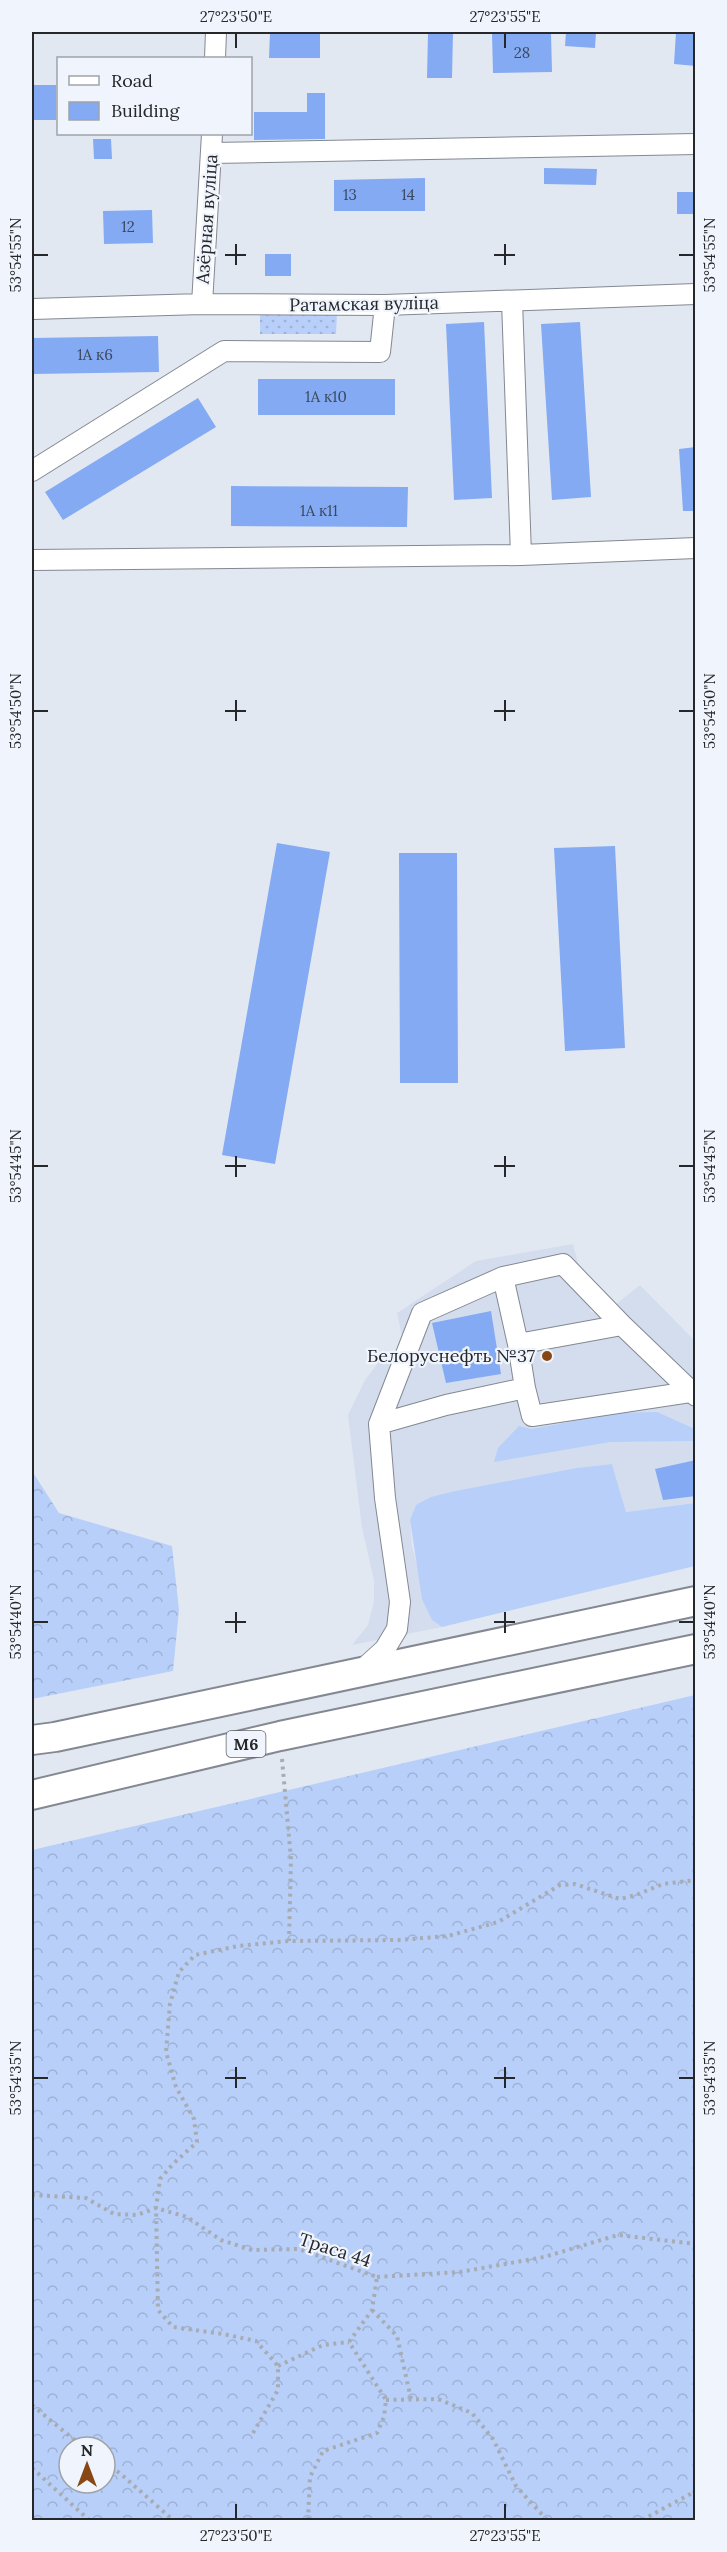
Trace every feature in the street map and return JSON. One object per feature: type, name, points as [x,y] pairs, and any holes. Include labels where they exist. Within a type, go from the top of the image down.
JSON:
[{"type":"highway","points":[[32,1740],[696,1601]]},
{"type":"highway","name":"М6","points":[[32,1795],[280,1736],[696,1649]]},
{"type":"street","points":[[215,57],[216,32]]},
{"type":"street","points":[[212,143],[696,144]]},
{"type":"street","name":"Азёрная вуліца","points":[[202,304],[212,143]]},
{"type":"street","name":"Ратамская вуліца","points":[[32,309],[202,304],[386,305],[696,294]]},
{"type":"street","points":[[512,301],[522,555]]},
{"type":"street","points":[[32,471],[224,351],[380,352],[386,305]]},
{"type":"street","points":[[32,560],[522,555],[696,548]]},
{"type":"street","points":[[358,1672],[385,1649],[398,1629],[400,1602],[386,1498],[380,1424],[422,1313],[503,1277],[563,1264],[693,1394]]},
{"type":"street","points":[[503,1277],[532,1416],[693,1394]]},
{"type":"street","points":[[518,1344],[622,1325]]},
{"type":"street","points":[[380,1424],[446,1405],[525,1388]]},
{"type":"path","points":[[280,1736],[291,1859],[289,1941]]},
{"type":"path","points":[[253,2433],[278,2390],[278,2366],[255,2341],[173,2327],[158,2310],[156,2208],[160,2179],[197,2142],[194,2119],[176,2087],[166,2052],[170,2004],[179,1972],[195,1955],[238,1946],[289,1941],[399,1940],[448,1936],[498,1922],[560,1885],[575,1884],[620,1899],[636,1896],[663,1884],[696,1880]]},
{"type":"path","name":"Траса 44","points":[[32,2194],[86,2198],[114,2214],[137,2215],[156,2208],[187,2217],[221,2240],[242,2247],[252,2250],[298,2248],[377,2277],[372,2310],[349,2342]]},
{"type":"path","points":[[377,2277],[460,2271],[544,2257],[618,2235],[696,2244]]},
{"type":"path","points":[[372,2310],[397,2336],[411,2399]]},
{"type":"path","points":[[278,2366],[324,2345],[349,2342],[386,2400],[384,2417],[377,2433],[322,2451],[310,2477],[308,2520]]},
{"type":"path","points":[[386,2400],[438,2399],[472,2413],[493,2439],[516,2486],[547,2520]]},
{"type":"path","points":[[32,2405],[68,2435]]},
{"type":"path","points":[[32,2468],[89,2520]]},
{"type":"path","points":[[117,2471],[173,2520]]},
{"type":"path","points":[[642,2520],[696,2492]]},
{"type":"shaded area","points":[[573,1244],[591,1312],[603,1315],[640,1285],[695,1341],[695,1503],[626,1512],[612,1464],[576,1468],[455,1491],[416,1505],[410,1520],[412,1546],[432,1620],[442,1627],[352,1645],[368,1625],[374,1602],[374,1580],[362,1528],[348,1415],[365,1380],[381,1359],[404,1346],[397,1313],[476,1261]]},
{"type":"green space","points":[[260,312],[337,313],[336,334],[260,334]]},
{"type":"green space","points":[[657,1412],[695,1429],[695,1441],[610,1442],[494,1462],[498,1448],[519,1426],[532,1429],[617,1413]]},
{"type":"green space","points":[[612,1464],[626,1512],[695,1503],[695,1566],[442,1627],[432,1620],[422,1599],[410,1520],[416,1505],[431,1497],[455,1491],[576,1468]]},
{"type":"green space","points":[[32,1471],[59,1513],[172,1546],[179,1610],[173,1671],[32,1699]]},
{"type":"green space","points":[[695,1695],[695,2520],[32,2520],[32,1850]]},
{"type":"building","points":[[270,32],[320,32],[320,58],[269,58]]},
{"type":"building","points":[[428,32],[453,32],[452,78],[427,78]]},
{"type":"building","points":[[566,32],[596,32],[595,48],[565,46]]},
{"type":"building","points":[[676,32],[696,32],[696,66],[674,64]]},
{"type":"building","points":[[551,33],[552,72],[493,73],[492,34]]},
{"type":"building","points":[[32,85],[56,85],[56,120],[32,120]]},
{"type":"building","points":[[307,93],[325,93],[325,139],[254,140],[254,112],[307,112]]},
{"type":"building","points":[[93,139],[111,139],[112,159],[94,159]]},
{"type":"building","points":[[544,168],[597,169],[596,185],[544,184]]},
{"type":"building","points":[[425,178],[425,211],[334,211],[334,180]]},
{"type":"building","points":[[677,192],[696,192],[696,214],[677,214]]},
{"type":"building","points":[[152,210],[153,243],[104,244],[103,211]]},
{"type":"building","points":[[265,254],[291,254],[291,276],[265,276]]},
{"type":"building","points":[[484,322],[492,498],[454,500],[446,324]]},
{"type":"building","points":[[580,322],[591,497],[552,500],[541,324]]},
{"type":"building","points":[[158,336],[159,372],[32,374],[32,338]]},
{"type":"building","points":[[258,379],[395,379],[395,415],[258,415]]},
{"type":"building","points":[[198,398],[216,427],[63,520],[45,492]]},
{"type":"building","points":[[696,447],[696,511],[683,511],[679,449]]},
{"type":"building","points":[[231,486],[408,487],[407,527],[231,526]]},
{"type":"building","points":[[277,843],[330,852],[275,1164],[222,1155]]},
{"type":"building","points":[[615,846],[625,1048],[565,1051],[554,848]]},
{"type":"building","points":[[399,853],[457,853],[458,1083],[400,1083]]},
{"type":"building","points":[[491,1311],[501,1374],[446,1383],[432,1323]]},
{"type":"building","points":[[696,1460],[696,1496],[663,1500],[655,1469]]},
{"type":"place","name":"Белоруснефть №37","points":[[547,1356]]}]
